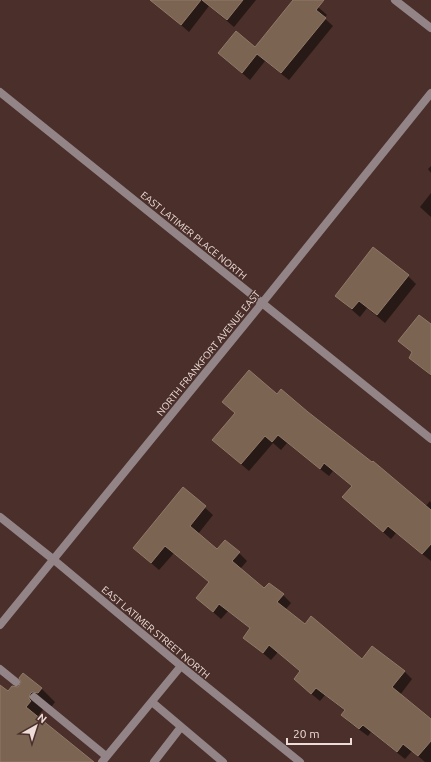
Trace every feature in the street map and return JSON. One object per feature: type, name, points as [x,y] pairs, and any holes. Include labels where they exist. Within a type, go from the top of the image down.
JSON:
[{"type":"street","points":[[395,0],[431,28]]},
{"type":"street","name":"EAST LATIMER PLACE NORTH","points":[[0,92],[263,302],[431,439]]},
{"type":"street","name":"NORTH FRANKFORT AVENUE EAST","points":[[0,625],[431,93]]},
{"type":"street","name":"EAST LATIMER STREET NORTH","points":[[0,517],[300,762]]},
{"type":"street","points":[[34,697],[104,759],[181,666]]},
{"type":"street","points":[[0,669],[16,682]]},
{"type":"street","points":[[152,702],[223,762]]},
{"type":"street","points":[[154,762],[181,727]]},
{"type":"building","points":[[150,0],[201,0],[181,25]]},
{"type":"building","points":[[202,0],[243,0],[227,20]]},
{"type":"building","points":[[293,0],[324,0],[316,10],[326,18],[281,73],[257,54],[242,73],[218,53],[236,31],[255,47]]},
{"type":"building","points":[[373,247],[409,275],[377,315],[359,301],[352,309],[335,296]]},
{"type":"building","points":[[419,315],[431,324],[431,375],[409,358],[412,352],[398,341]]},
{"type":"building","points":[[249,370],[277,394],[281,389],[308,412],[372,462],[373,461],[431,510],[431,544],[422,554],[388,526],[383,532],[342,497],[352,486],[324,463],[320,469],[278,435],[272,442],[265,436],[241,464],[212,440],[235,413],[222,402]]},
{"type":"building","points":[[183,487],[206,506],[190,526],[217,549],[225,540],[240,552],[232,561],[264,588],[269,583],[284,594],[277,602],[305,624],[311,616],[362,659],[372,646],[405,671],[392,687],[431,719],[431,741],[418,756],[403,744],[397,752],[363,725],[359,729],[341,715],[345,710],[316,688],[311,694],[294,679],[300,671],[269,645],[263,653],[243,638],[250,628],[219,604],[213,612],[196,598],[209,582],[165,546],[151,563],[133,548]]},
{"type":"building","points":[[23,673],[42,688],[38,693],[32,692],[30,694],[29,699],[31,701],[26,707],[94,762],[0,762],[0,685],[8,691],[12,686],[18,687],[21,682],[19,678]]}]
